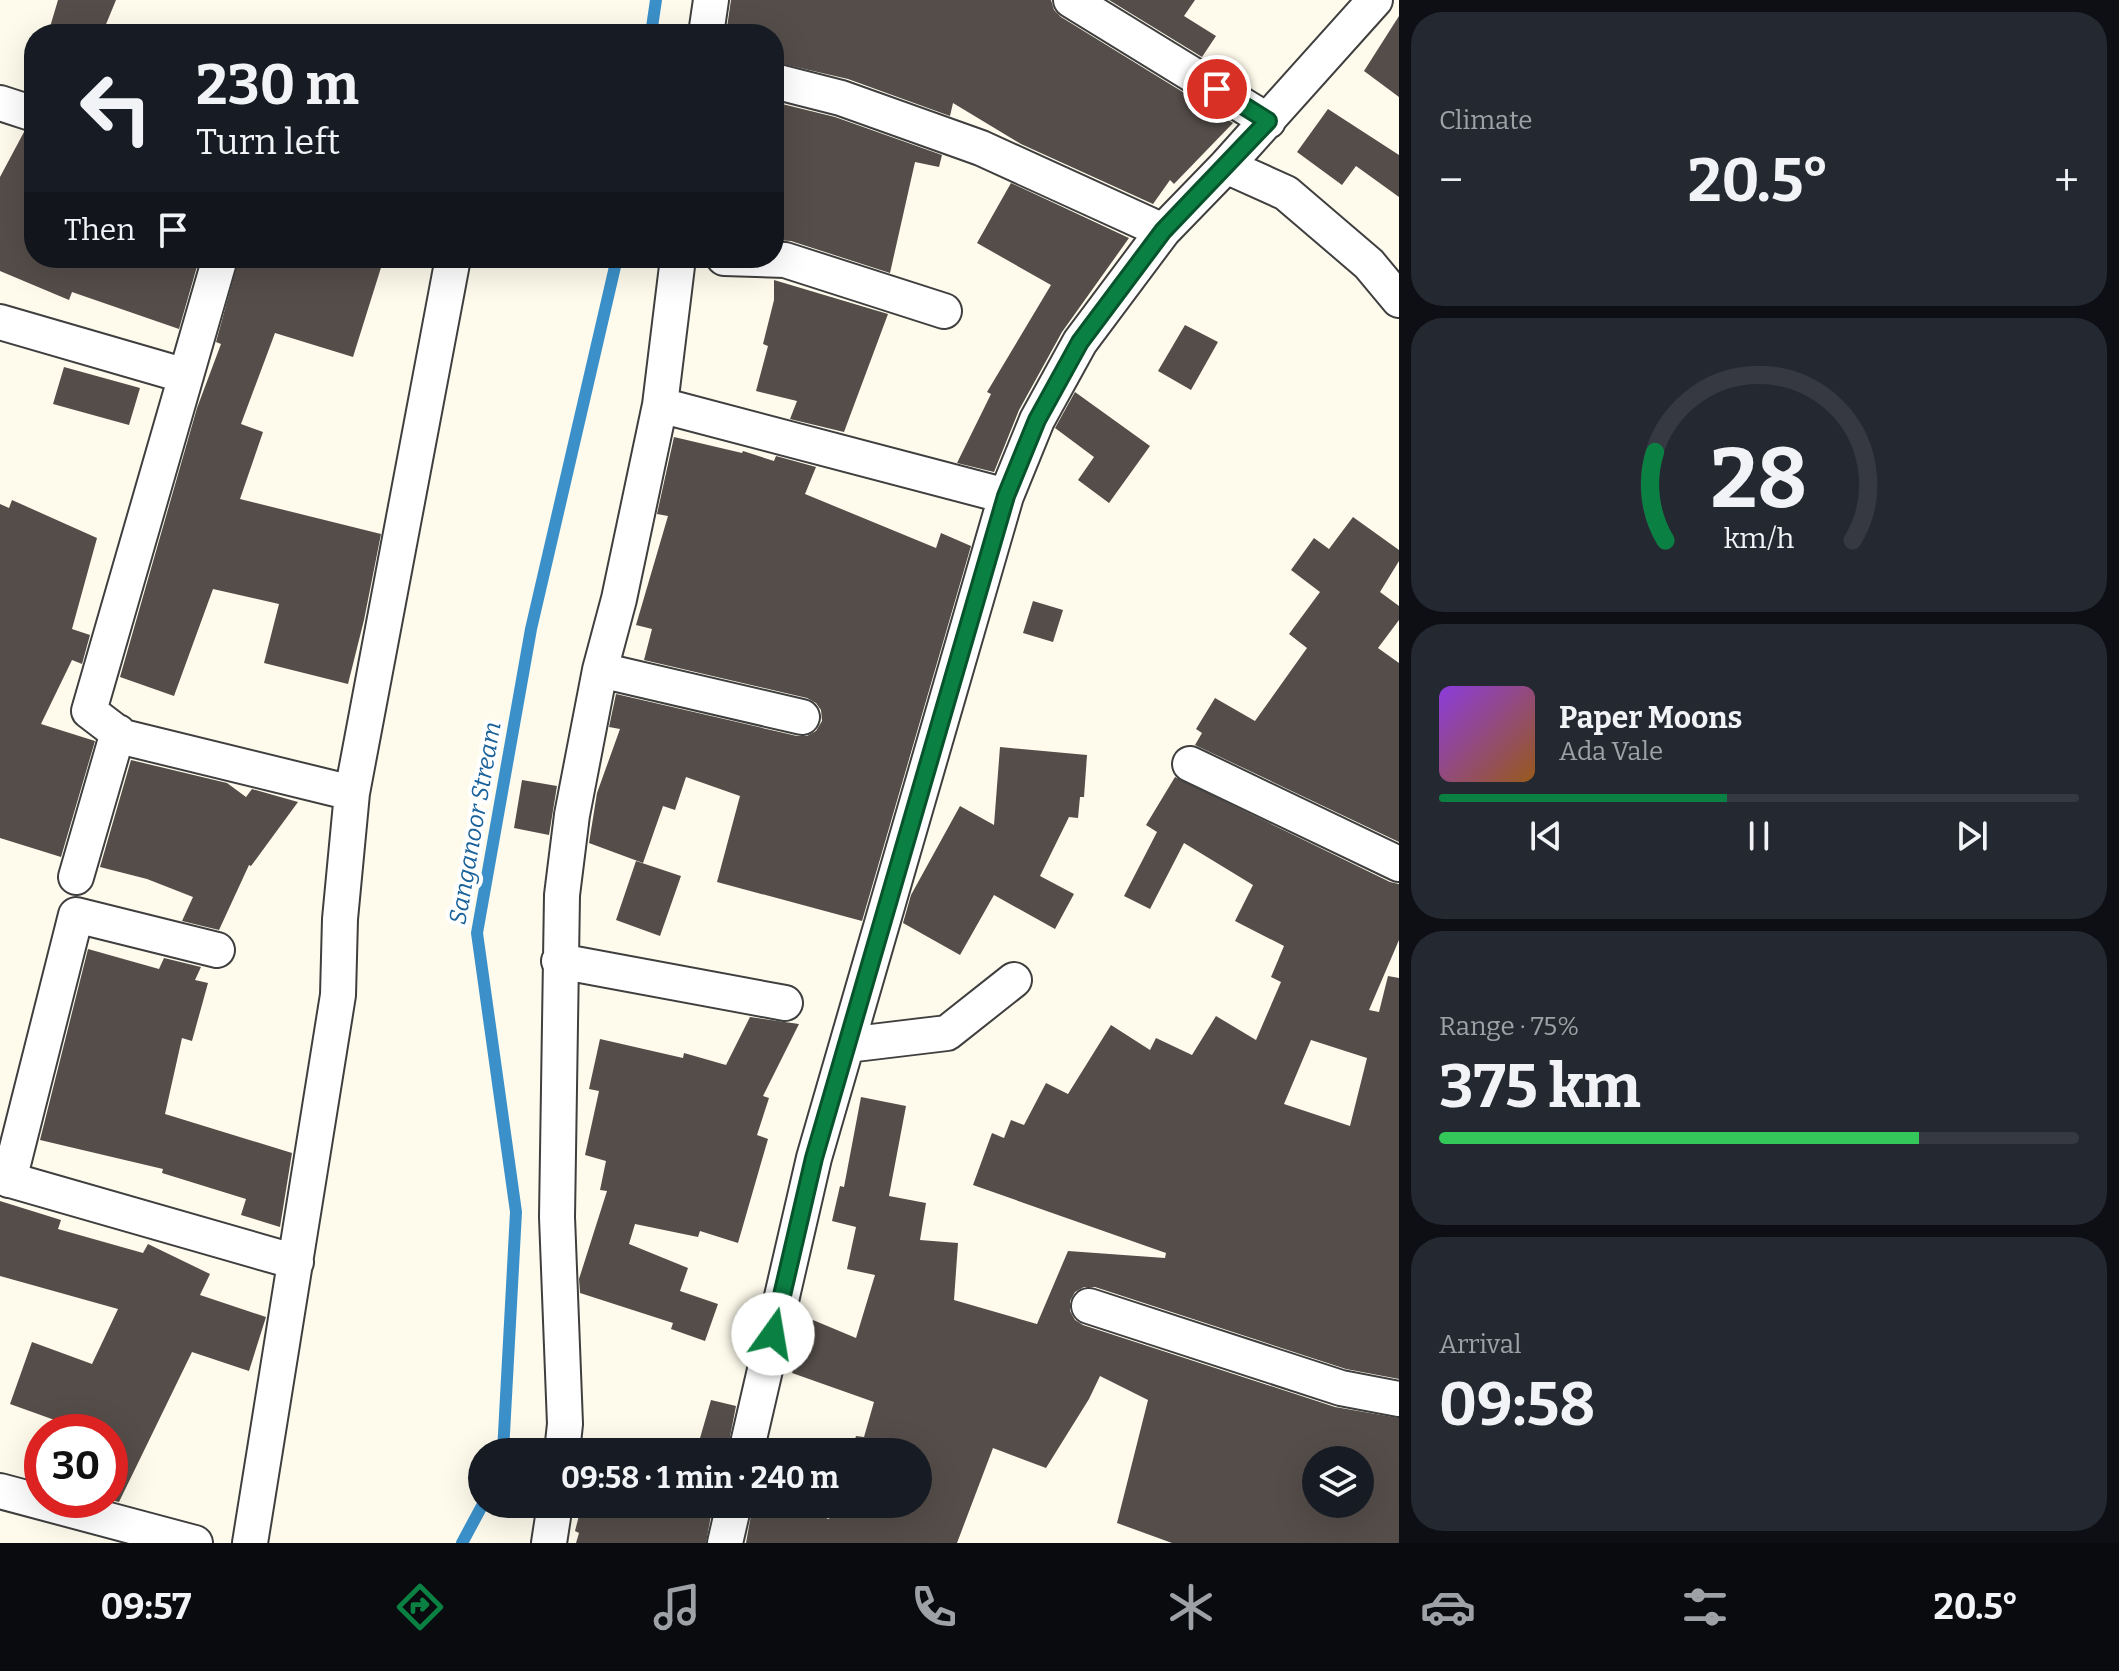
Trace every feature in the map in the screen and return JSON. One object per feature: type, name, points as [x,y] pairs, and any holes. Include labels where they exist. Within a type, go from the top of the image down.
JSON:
[{"type":"street","points":[[707,24],[711,0]]},
{"type":"street","points":[[1071,0],[1268,121]]},
{"type":"street","points":[[749,1438],[814,1158],[1006,496],[1037,420],[1080,342],[1163,231],[1268,121],[1375,0]]},
{"type":"street","points":[[784,84],[841,98],[981,148],[1163,231]]},
{"type":"street","points":[[0,103],[24,111]]},
{"type":"street","points":[[1226,166],[1286,193],[1369,264],[1399,300]]},
{"type":"street","points":[[784,260],[944,311]]},
{"type":"street","points":[[217,268],[89,711],[123,737],[352,793]]},
{"type":"street","points":[[250,1543],[338,995],[342,888],[352,793],[451,268]]},
{"type":"street","points":[[564,1438],[557,1217],[562,895],[572,815],[600,670],[619,599],[660,405],[677,268]]},
{"type":"street","points":[[0,322],[186,376]]},
{"type":"street","points":[[660,405],[1006,496]]},
{"type":"street","points":[[600,670],[802,717]]},
{"type":"street","points":[[76,877],[118,732]]},
{"type":"street","points":[[1190,764],[1399,864]]},
{"type":"street","points":[[217,950],[76,915],[5,1179],[296,1262]]},
{"type":"street","points":[[559,961],[785,1003]]},
{"type":"street","points":[[847,1045],[947,1033],[1014,980]]},
{"type":"street","points":[[1089,1306],[1341,1388],[1399,1399]]},
{"type":"street","points":[[0,1491],[195,1543]]},
{"type":"street","points":[[549,1543],[553,1518]]},
{"type":"street","points":[[725,1543],[731,1518]]},
{"type":"building","points":[[58,0],[116,0],[106,24],[51,24]]},
{"type":"building","points":[[731,0],[1051,0],[1054,10],[1061,17],[1233,123],[1174,184],[1170,180],[1153,204],[1021,144],[953,103],[950,116],[848,79],[784,64],[784,24],[727,24]]},
{"type":"building","points":[[1109,0],[1195,0],[1184,16],[1216,36],[1202,57]]},
{"type":"building","points":[[1399,16],[1399,97],[1364,71]]},
{"type":"building","points":[[784,104],[835,117],[942,155],[939,167],[915,162],[890,273],[784,241]]},
{"type":"building","points":[[1328,109],[1399,155],[1399,197],[1356,166],[1342,185],[1297,152]]},
{"type":"building","points":[[24,132],[24,268],[197,268],[179,329],[72,292],[69,300],[0,271],[0,177]]},
{"type":"building","points":[[1011,183],[1129,238],[1062,332],[1019,410],[994,472],[957,463],[991,394],[987,392],[1051,285],[977,243]]},
{"type":"building","points":[[236,268],[381,268],[353,357],[275,333],[241,424],[263,432],[240,499],[381,534],[348,684],[264,663],[279,604],[213,589],[174,696],[120,677],[197,408],[221,344],[216,342]]},
{"type":"building","points":[[774,280],[888,314],[844,432],[790,419],[797,401],[756,391],[768,346],[763,344],[774,300]]},
{"type":"building","points":[[1185,325],[1218,342],[1191,390],[1158,371]]},
{"type":"building","points":[[64,367],[140,388],[129,425],[53,404]]},
{"type":"building","points":[[1075,392],[1150,446],[1109,503],[1078,480],[1094,457],[1055,428]]},
{"type":"building","points":[[674,437],[743,451],[774,461],[776,456],[816,467],[805,494],[936,548],[941,533],[971,546],[862,921],[717,882],[740,796],[686,777],[675,810],[663,806],[643,863],[589,843],[597,793],[620,729],[609,727],[616,694],[797,736],[807,736],[816,731],[822,721],[821,710],[807,698],[644,660],[652,629],[636,625],[668,516],[657,514]]},
{"type":"building","points":[[12,500],[97,538],[72,629],[90,635],[82,664],[72,660],[41,724],[95,741],[61,857],[0,838],[0,504],[9,508]]},
{"type":"building","points":[[1353,517],[1399,550],[1399,561],[1380,592],[1399,606],[1399,620],[1378,648],[1399,663],[1399,842],[1195,745],[1202,733],[1196,729],[1215,698],[1255,721],[1307,648],[1289,634],[1320,592],[1291,570],[1314,538],[1329,549]]},
{"type":"building","points":[[1033,601],[1063,610],[1053,642],[1023,633]]},
{"type":"building","points":[[1000,747],[1087,755],[1084,797],[1080,797],[1078,818],[1069,817],[1040,876],[1074,894],[1055,929],[994,895],[960,955],[903,923],[911,895],[960,806],[994,825]]},
{"type":"building","points":[[131,760],[227,783],[246,797],[252,789],[298,802],[249,865],[219,930],[182,921],[193,897],[147,879],[100,867]]},
{"type":"building","points":[[1175,777],[1399,884],[1399,940],[1369,1010],[1379,1012],[1388,976],[1399,978],[1399,1379],[1346,1369],[1095,1287],[1084,1287],[1075,1292],[1070,1301],[1070,1311],[1075,1320],[1083,1325],[1335,1407],[1399,1418],[1399,1543],[1172,1543],[1117,1523],[1148,1400],[1100,1376],[1046,1468],[993,1448],[957,1543],[746,1543],[750,1518],[932,1518],[932,1438],[855,1438],[864,1437],[874,1402],[792,1373],[813,1320],[856,1338],[875,1275],[847,1269],[856,1227],[832,1221],[840,1186],[844,1187],[861,1097],[906,1106],[889,1196],[926,1203],[920,1240],[958,1243],[954,1300],[1037,1324],[1068,1251],[1165,1258],[1166,1253],[973,1185],[992,1133],[1004,1138],[1011,1120],[1024,1125],[1046,1083],[1068,1094],[1111,1025],[1150,1050],[1156,1038],[1192,1055],[1216,1016],[1256,1040],[1281,982],[1271,977],[1284,946],[1235,921],[1253,885],[1184,843],[1150,909],[1124,896],[1157,832],[1146,825]],"holes":[[[1311,1040],[1367,1058],[1350,1126],[1284,1104]]]},
{"type":"building","points":[[522,780],[557,786],[549,835],[514,828]]},
{"type":"building","points":[[636,861],[681,876],[660,936],[616,920]]},
{"type":"building","points":[[88,949],[159,969],[164,958],[201,967],[195,980],[208,983],[192,1041],[182,1038],[165,1114],[292,1153],[280,1227],[241,1215],[246,1199],[162,1173],[163,1169],[40,1140]]},
{"type":"building","points":[[750,1017],[799,1024],[763,1096],[769,1098],[757,1135],[768,1139],[738,1243],[700,1231],[698,1237],[635,1224],[629,1244],[688,1268],[680,1291],[718,1304],[705,1341],[671,1329],[673,1323],[580,1293],[579,1279],[607,1191],[600,1190],[606,1161],[585,1155],[599,1091],[589,1089],[600,1039],[683,1058],[684,1053],[726,1065]]},
{"type":"building","points":[[0,1201],[61,1220],[58,1229],[143,1253],[148,1244],[210,1274],[200,1295],[266,1317],[249,1371],[192,1352],[128,1484],[128,1414],[38,1414],[10,1404],[32,1342],[92,1364],[118,1309],[0,1276]]},
{"type":"building","points":[[711,1400],[736,1406],[730,1438],[700,1438]]},
{"type":"building","points":[[578,1518],[710,1518],[706,1543],[576,1543],[579,1533],[575,1531]]},
{"type":"waterway","name":"Sanganoor Stream","points":[[652,24],[656,0]]},
{"type":"waterway","name":"Sanganoor Stream","points":[[504,1438],[516,1212],[477,933],[531,629],[615,268]]},
{"type":"waterway","name":"Sanganoor Stream","points":[[462,1543],[475,1518]]},
{"type":"route","points":[[773,1334],[814,1158],[1006,496],[1037,420],[1080,342],[1163,231],[1268,121],[1217,89]]}]
